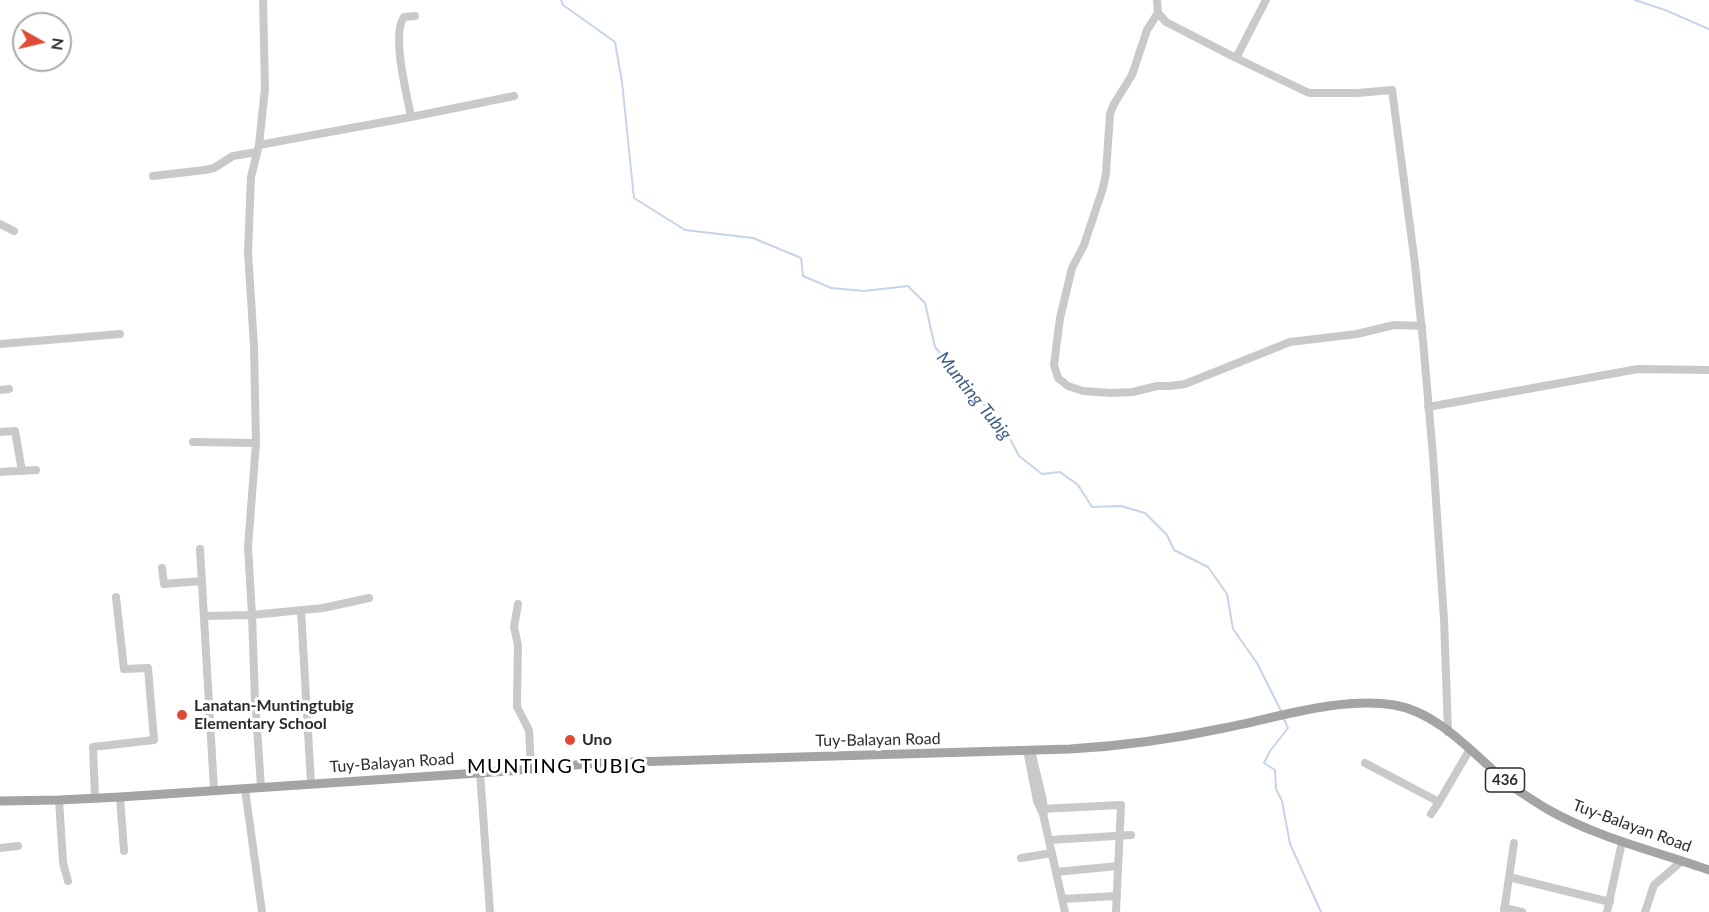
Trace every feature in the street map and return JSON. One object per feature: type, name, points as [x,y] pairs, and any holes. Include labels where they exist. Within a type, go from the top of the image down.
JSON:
[{"type":"main road","name":"Tuy-Balayan Road","points":[[0,801],[120,797],[598,763],[1103,747],[1151,742],[1307,711],[1365,702],[1396,705],[1420,714],[1448,732],[1530,799],[1576,824],[1622,842],[1709,870]]},
{"type":"street","points":[[261,788],[248,547],[256,444],[254,346],[248,252],[251,177],[258,148],[265,88],[263,0]]},
{"type":"street","points":[[1157,0],[1158,13],[1147,30],[1132,75],[1110,114],[1103,188],[1084,244],[1072,268],[1060,318],[1054,365],[1058,378],[1068,386],[1083,391],[1133,392],[1157,386],[1185,384],[1290,342],[1357,334],[1402,324],[1422,326]]},
{"type":"street","points":[[1236,58],[1266,0]]},
{"type":"street","points":[[1158,13],[1166,21],[1309,93],[1392,90],[1422,326],[1433,456],[1448,732]]},
{"type":"street","points":[[411,117],[398,44],[401,22],[404,17],[415,16]]},
{"type":"street","points":[[153,176],[205,170],[214,168],[233,156],[258,148],[514,96]]},
{"type":"street","points":[[0,224],[14,231]]},
{"type":"street","points":[[0,344],[120,334]]},
{"type":"street","points":[[1428,407],[1638,369],[1709,370]]},
{"type":"street","points":[[0,432],[15,431],[22,471]]},
{"type":"street","points":[[193,442],[256,444]]},
{"type":"street","points":[[0,472],[36,470]]},
{"type":"street","points":[[200,549],[214,790]]},
{"type":"street","points":[[162,568],[164,584],[202,581]]},
{"type":"street","points":[[95,798],[93,747],[154,740],[148,668],[124,669],[116,597]]},
{"type":"street","points":[[204,616],[252,615],[323,608],[369,598]]},
{"type":"street","points":[[518,604],[514,627],[518,645],[517,706],[529,730],[531,769]]},
{"type":"street","points":[[301,610],[311,784]]},
{"type":"street","points":[[1431,814],[1470,749]]},
{"type":"street","points":[[1029,750],[1037,801],[1043,811],[1065,912]]},
{"type":"street","points":[[1365,763],[1439,802]]},
{"type":"street","points":[[480,772],[490,912]]},
{"type":"street","points":[[245,789],[262,912]]},
{"type":"street","points":[[120,797],[124,851]]},
{"type":"street","points":[[59,800],[63,863],[68,881]]},
{"type":"street","points":[[1043,811],[1121,805],[1116,912]]},
{"type":"street","points":[[1050,840],[1131,835]]},
{"type":"street","points":[[1607,912],[1622,842]]},
{"type":"street","points":[[1514,843],[1504,910],[1522,912]]},
{"type":"street","points":[[0,848],[18,846]]},
{"type":"street","points":[[1021,858],[1053,853]]},
{"type":"street","points":[[1646,912],[1654,885],[1682,861]]},
{"type":"street","points":[[1056,872],[1118,866]]},
{"type":"street","points":[[1509,877],[1610,902]]},
{"type":"street","points":[[1062,899],[1117,896]]},
{"type":"waterway","name":"Munting Tubig","points":[[561,0],[563,5],[615,42],[622,82],[634,198],[685,230],[753,238],[801,258],[803,276],[831,288],[864,291],[908,286],[925,303],[935,347],[1005,429],[1019,456],[1042,474],[1060,472],[1078,485],[1092,507],[1121,506],[1145,513],[1167,535],[1174,550],[1208,567],[1227,594],[1233,629],[1257,663],[1281,711]]},
{"type":"waterway","points":[[1635,0],[1709,29]]},
{"type":"waterway","name":"Munting Tubig","points":[[1284,719],[1288,728],[1270,751],[1264,763],[1275,770],[1276,789],[1282,801],[1290,844],[1321,912]]},
{"type":"place","name":"Lanatan-Muntingtubig Elementary School","points":[[182,715]]},
{"type":"place","name":"Uno","points":[[570,740]]},
{"type":"district","name":"MUNTING TUBIG","points":[[557,767]]}]
